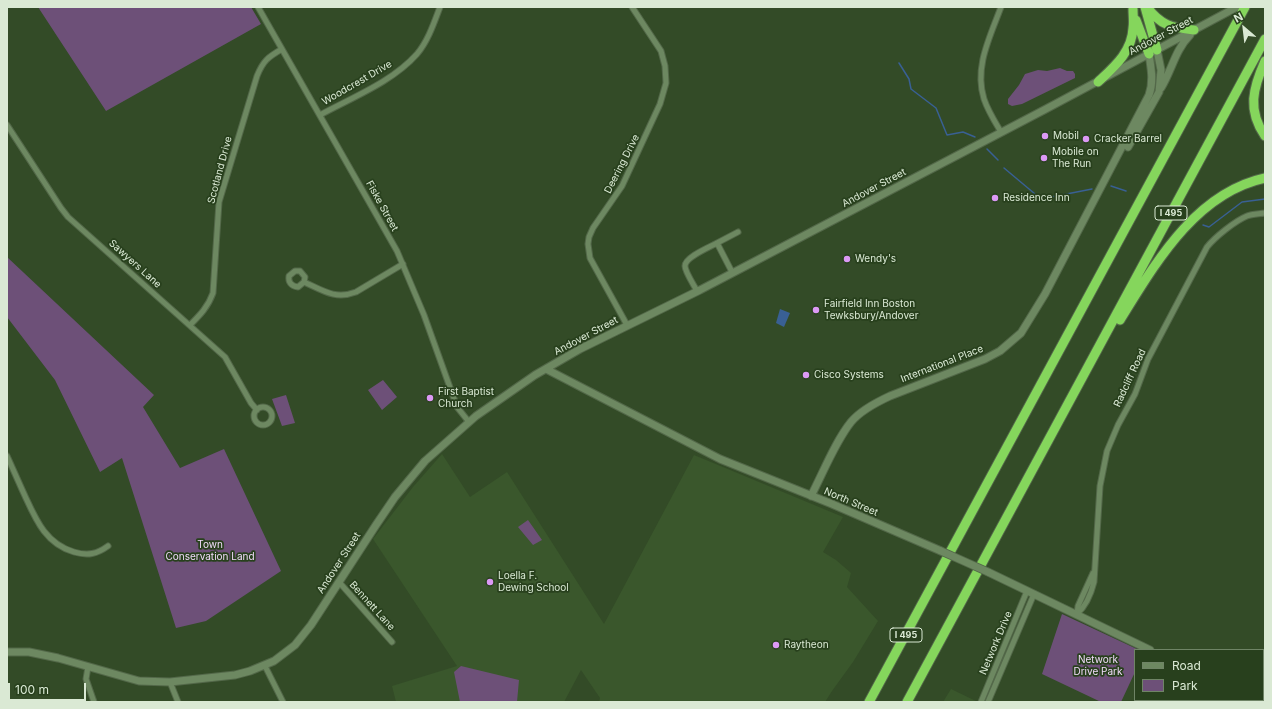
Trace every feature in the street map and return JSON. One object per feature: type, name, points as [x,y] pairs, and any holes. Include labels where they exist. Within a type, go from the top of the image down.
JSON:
[{"type":"highway","points":[[1146,7],[1158,20],[1167,25],[1194,30]]},
{"type":"highway","points":[[1146,7],[1157,50]]},
{"type":"highway","name":"I 495","points":[[869,702],[1245,7]]},
{"type":"highway","points":[[1132,8],[1148,54]]},
{"type":"highway","points":[[1098,82],[1114,68],[1128,50],[1133,33],[1132,8]]},
{"type":"highway","name":"I 495","points":[[907,702],[1265,39]]},
{"type":"highway","points":[[1265,61],[1256,86],[1253,106],[1256,120],[1265,136]]},
{"type":"highway","points":[[1077,387],[1148,276],[1184,229],[1202,210],[1219,198],[1246,183],[1265,178]]},
{"type":"main road","name":"Andover Street","points":[[7,652],[29,652],[58,658],[139,681],[170,682],[235,675],[274,662],[295,645],[311,625],[395,497],[425,461],[482,412],[546,369],[580,349],[697,291],[1098,82],[1237,7]]},
{"type":"main road","points":[[1159,92],[1181,46],[1194,30]]},
{"type":"main road","name":"International Place","points":[[1106,178],[1123,155],[1159,92],[1161,70],[1157,50]]},
{"type":"main road","name":"International Place","points":[[811,496],[840,439],[857,416],[876,402],[985,359],[1000,351],[1021,333],[1045,294],[1149,95],[1152,71],[1148,54]]},
{"type":"main road","name":"North Street","points":[[546,369],[720,459],[811,496],[988,572],[1148,649]]},
{"type":"street","name":"Fiske Street","points":[[258,7],[397,251],[424,314],[457,407],[469,422]]},
{"type":"street","name":"Woodcrest Drive","points":[[320,115],[392,76],[404,66],[421,47],[433,27],[440,7]]},
{"type":"street","name":"Deering Drive","points":[[627,325],[590,258],[588,244],[589,237],[594,228],[622,186],[660,104],[666,83],[665,66],[661,51],[632,7]]},
{"type":"street","points":[[1001,7],[982,59],[980,76],[984,100],[1001,132]]},
{"type":"street","name":"Scotland Drive","points":[[190,325],[204,312],[213,293],[220,202],[257,76],[261,65],[266,59],[282,49]]},
{"type":"street","name":"Sawyers Lane","points":[[7,125],[68,217],[225,357],[251,403],[257,410]]},
{"type":"street","name":"Radcliff Road","points":[[1077,614],[1078,606],[1094,572],[1102,472],[1113,436],[1134,394],[1148,359],[1207,247],[1242,218],[1265,213]]},
{"type":"street","points":[[697,291],[685,268],[686,262],[689,258],[738,232]]},
{"type":"street","points":[[717,243],[732,272]]},
{"type":"street","points":[[304,282],[337,296],[349,295],[403,264]]},
{"type":"street","points":[[7,456],[37,521],[46,535],[56,544],[75,552],[91,554],[100,552],[108,546]]},
{"type":"street","name":"Bennett Lane","points":[[339,582],[392,642]]},
{"type":"street","name":"Network Drive","points":[[981,702],[1030,593]]},
{"type":"street","name":"Network Drive","points":[[988,702],[1030,593]]},
{"type":"street","points":[[265,666],[283,702]]},
{"type":"street","points":[[88,667],[86,679],[94,702]]},
{"type":"street","points":[[170,682],[178,702]]},
{"type":"shaded area","points":[[442,454],[470,497],[507,472],[604,624],[694,455],[843,517],[823,552],[836,560],[851,573],[847,587],[878,621],[853,662],[825,702],[599,702],[600,698],[581,670],[564,702],[396,702],[392,686],[457,666],[373,539],[413,487]]},
{"type":"shaded area","points":[[951,689],[978,702],[943,702]]},
{"type":"green space","points":[[38,7],[251,7],[261,24],[106,111]]},
{"type":"green space","points":[[1060,68],[1067,71],[1073,71],[1075,78],[1022,104],[1012,106],[1008,104],[1008,99],[1019,85],[1025,74],[1038,70],[1047,71]]},
{"type":"green space","name":"Town Conservation Land","points":[[7,257],[154,395],[143,407],[180,468],[224,449],[281,571],[206,621],[176,628],[122,458],[100,472],[55,380],[7,317]]},
{"type":"green space","points":[[383,380],[397,397],[382,410],[368,390]]},
{"type":"green space","points":[[286,395],[295,423],[282,426],[272,399]]},
{"type":"green space","points":[[528,520],[542,540],[533,545],[518,527]]},
{"type":"green space","name":"Network Drive Park","points":[[1062,614],[1137,649],[1134,649],[1134,674],[1121,702],[1101,702],[1042,674]]},
{"type":"green space","points":[[461,666],[519,680],[517,702],[460,702],[454,672]]},
{"type":"water","points":[[780,309],[790,313],[784,327],[776,323]]},
{"type":"waterway","points":[[899,63],[909,79],[911,89],[936,108],[947,135],[963,132],[975,137]]},
{"type":"waterway","points":[[987,149],[998,160]]},
{"type":"waterway","points":[[1004,168],[1041,199],[1092,189]]},
{"type":"waterway","points":[[1111,186],[1126,191]]},
{"type":"waterway","points":[[1203,225],[1209,227],[1242,202],[1265,199]]},
{"type":"place","name":"Mobil","points":[[1045,136]]},
{"type":"place","name":"Cracker Barrel","points":[[1086,139]]},
{"type":"place","name":"Mobile on The Run","points":[[1044,158]]},
{"type":"place","name":"Residence Inn","points":[[995,198]]},
{"type":"place","name":"Wendy's","points":[[847,259]]},
{"type":"place","name":"Fairfield Inn Boston Tewksbury/Andover","points":[[816,310]]},
{"type":"place","name":"Cisco Systems","points":[[806,375]]},
{"type":"place","name":"First Baptist Church","points":[[430,398]]},
{"type":"place","name":"Loella F. Dewing School","points":[[490,582]]},
{"type":"place","name":"Raytheon","points":[[776,645]]}]
